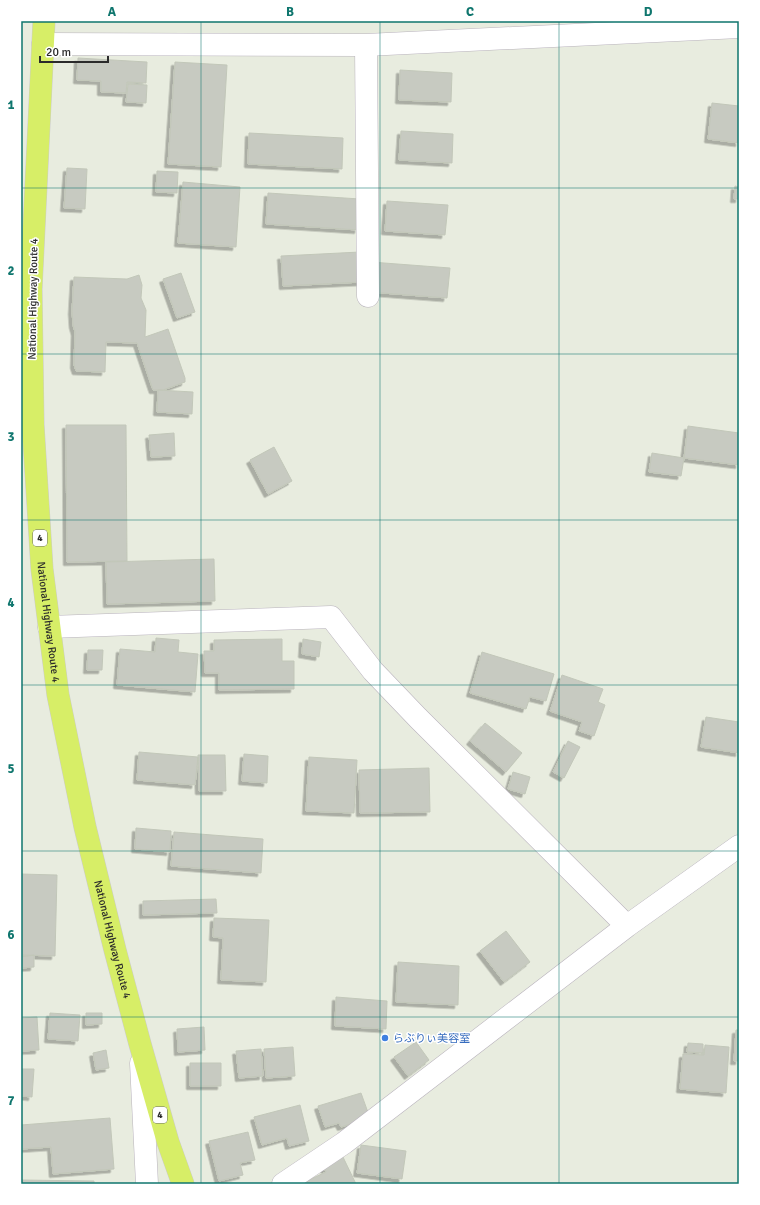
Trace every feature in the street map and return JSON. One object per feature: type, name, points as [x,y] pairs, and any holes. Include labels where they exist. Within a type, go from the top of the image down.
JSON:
[{"type":"highway","name":"National Highway Route 4","points":[[44,21],[26,289],[42,569],[58,695],[85,827],[140,1044],[168,1142],[183,1184]]},
{"type":"street","points":[[43,44],[366,45],[739,27]]},
{"type":"street","points":[[366,45],[368,296]]},
{"type":"street","points":[[49,627],[331,617],[378,677],[627,926]]},
{"type":"street","points":[[283,1184],[344,1144],[627,926],[739,846]]},
{"type":"street","points":[[140,1044],[147,1184]]},
{"type":"building","points":[[78,58],[147,62],[146,83],[127,82],[126,93],[101,92],[101,81],[77,80]]},
{"type":"building","points":[[175,62],[227,65],[221,167],[168,164]]},
{"type":"building","points":[[400,70],[452,73],[451,102],[399,100]]},
{"type":"building","points":[[128,84],[147,85],[146,103],[126,102]]},
{"type":"building","points":[[712,103],[739,106],[739,143],[708,139]]},
{"type":"building","points":[[401,131],[453,134],[452,163],[399,160]]},
{"type":"building","points":[[249,133],[343,138],[342,169],[248,164]]},
{"type":"building","points":[[67,168],[87,169],[85,209],[64,208]]},
{"type":"building","points":[[157,171],[178,172],[177,193],[156,192]]},
{"type":"building","points":[[183,182],[240,187],[236,247],[178,243]]},
{"type":"building","points":[[735,186],[739,187],[739,199],[734,199]]},
{"type":"building","points":[[268,193],[360,199],[358,230],[266,224]]},
{"type":"building","points":[[387,201],[448,205],[445,235],[385,231]]},
{"type":"building","points":[[360,252],[362,282],[283,286],[281,256]]},
{"type":"building","points":[[371,262],[450,268],[447,298],[369,292]]},
{"type":"building","points":[[181,273],[195,312],[177,318],[163,279]]},
{"type":"building","points":[[139,275],[142,285],[141,298],[146,310],[145,337],[168,329],[185,378],[185,382],[163,390],[153,390],[137,343],[106,342],[105,372],[76,371],[74,365],[75,332],[72,311],[74,277],[127,279]]},
{"type":"building","points":[[158,390],[193,392],[192,414],[157,412]]},
{"type":"building","points":[[66,425],[126,425],[127,561],[67,562]]},
{"type":"building","points":[[688,426],[739,433],[739,465],[684,458]]},
{"type":"building","points":[[174,433],[175,456],[151,457],[149,435]]},
{"type":"building","points":[[274,447],[292,481],[268,494],[250,460]]},
{"type":"building","points":[[652,453],[684,458],[681,476],[649,472]]},
{"type":"building","points":[[214,559],[215,601],[107,604],[106,562]]},
{"type":"building","points":[[156,638],[179,640],[178,652],[198,654],[195,692],[117,685],[120,649],[155,652]]},
{"type":"building","points":[[282,639],[282,661],[294,661],[294,689],[219,690],[219,673],[205,673],[204,651],[214,651],[214,640]]},
{"type":"building","points":[[303,639],[321,642],[319,657],[302,654]]},
{"type":"building","points":[[88,650],[103,650],[102,670],[87,670]]},
{"type":"building","points":[[482,652],[554,674],[546,701],[530,697],[526,709],[470,693]]},
{"type":"building","points":[[562,675],[603,689],[598,702],[605,705],[594,736],[579,731],[582,722],[550,711]]},
{"type":"building","points":[[706,717],[739,722],[739,753],[701,747]]},
{"type":"building","points":[[485,723],[522,753],[506,772],[470,741]]},
{"type":"building","points":[[568,741],[580,747],[564,778],[553,772]]},
{"type":"building","points":[[139,752],[198,757],[195,785],[137,780]]},
{"type":"building","points":[[244,754],[268,756],[267,783],[242,781]]},
{"type":"building","points":[[198,755],[225,755],[226,791],[199,791]]},
{"type":"building","points":[[309,757],[357,760],[354,813],[306,811]]},
{"type":"building","points":[[429,768],[430,812],[360,813],[359,770]]},
{"type":"building","points":[[513,772],[530,777],[525,794],[508,789]]},
{"type":"building","points":[[136,828],[171,831],[170,852],[135,849]]},
{"type":"building","points":[[174,832],[263,839],[261,873],[171,866]]},
{"type":"building","points":[[21,874],[57,875],[55,956],[21,955]]},
{"type":"building","points":[[216,899],[217,913],[143,915],[143,901]]},
{"type":"building","points":[[214,918],[269,920],[266,982],[221,980],[223,938],[213,937]]},
{"type":"building","points":[[506,931],[530,962],[504,982],[480,951]]},
{"type":"building","points":[[34,955],[34,967],[21,968],[21,957]]},
{"type":"building","points":[[398,962],[459,966],[458,1005],[396,1002]]},
{"type":"building","points":[[336,997],[387,1001],[386,1029],[335,1026]]},
{"type":"building","points":[[50,1013],[80,1015],[78,1041],[48,1039]]},
{"type":"building","points":[[86,1013],[102,1013],[102,1024],[86,1025]]},
{"type":"building","points":[[37,1017],[39,1050],[21,1051],[21,1018]]},
{"type":"building","points":[[204,1027],[205,1050],[178,1052],[177,1029]]},
{"type":"building","points":[[736,1030],[739,1030],[739,1061],[734,1061]]},
{"type":"building","points":[[416,1042],[429,1060],[408,1076],[394,1057]]},
{"type":"building","points":[[688,1043],[703,1044],[703,1053],[687,1052]]},
{"type":"building","points":[[705,1045],[729,1047],[726,1093],[680,1089],[683,1054],[704,1055]]},
{"type":"building","points":[[293,1047],[295,1076],[266,1078],[264,1049]]},
{"type":"building","points":[[261,1049],[263,1076],[239,1078],[236,1051]]},
{"type":"building","points":[[106,1050],[109,1068],[96,1070],[93,1053]]},
{"type":"building","points":[[190,1063],[221,1063],[221,1086],[190,1086]]},
{"type":"building","points":[[21,1069],[34,1069],[32,1097],[21,1096]]},
{"type":"building","points":[[361,1093],[370,1118],[341,1127],[339,1123],[325,1127],[318,1106]]},
{"type":"building","points":[[300,1105],[309,1141],[289,1146],[287,1138],[262,1145],[254,1117]]},
{"type":"building","points":[[110,1118],[114,1169],[53,1174],[51,1147],[21,1149],[21,1125]]},
{"type":"building","points":[[248,1132],[255,1160],[240,1163],[243,1175],[219,1181],[209,1141]]},
{"type":"building","points":[[361,1145],[406,1151],[402,1179],[357,1173]]},
{"type":"building","points":[[342,1155],[356,1184],[300,1184],[326,1172],[322,1164]]},
{"type":"building","points":[[21,1180],[94,1181],[94,1184],[21,1184]]},
{"type":"place","name":"らぶりぃ美容室","points":[[385,1038]]}]
